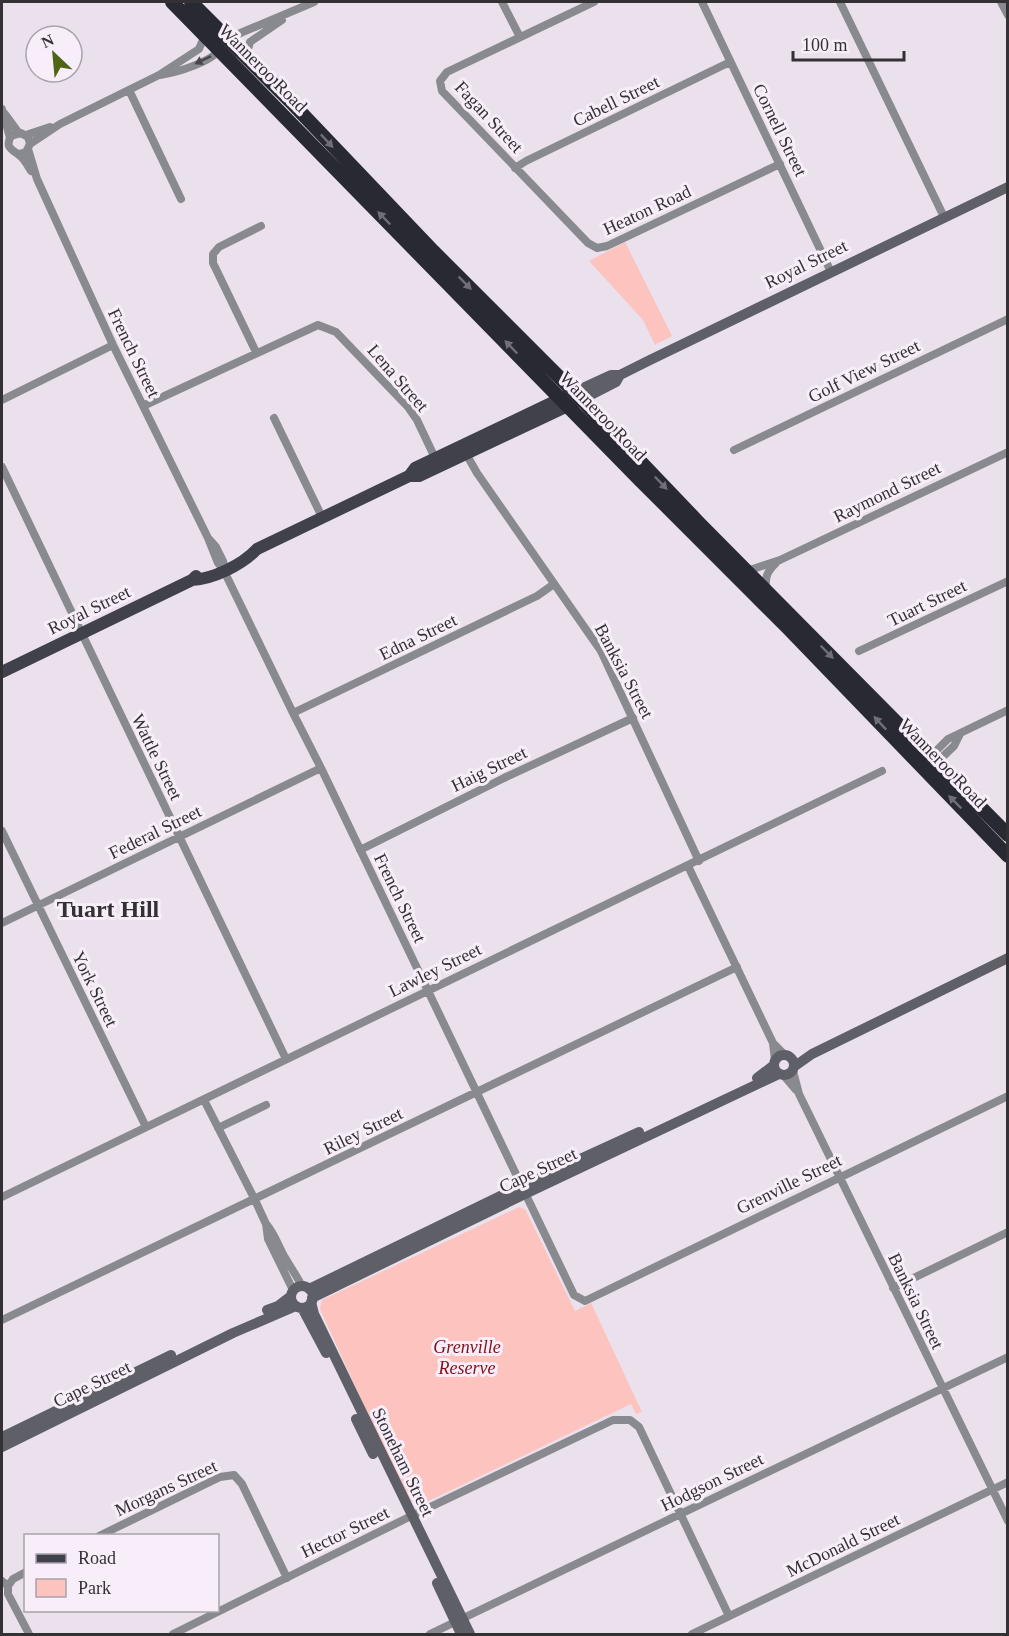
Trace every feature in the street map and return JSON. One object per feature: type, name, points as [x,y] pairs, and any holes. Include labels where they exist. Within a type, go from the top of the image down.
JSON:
[{"type":"highway","name":"Wanneroo Road","points":[[172,2],[210,30],[225,45],[252,63],[417,235],[578,396],[766,591],[1006,834]]},
{"type":"highway","name":"Wanneroo Road","points":[[191,2],[210,30]]},
{"type":"highway","name":"Wanneroo Road","points":[[225,45],[233,63],[796,636],[1008,856]]},
{"type":"highway","points":[[950,776],[991,828],[990,838]]},
{"type":"highway","points":[[1006,834],[1003,839],[1008,847]]},
{"type":"main road","name":"Royal Street","points":[[2,672],[192,580],[200,572],[222,565],[245,550],[257,549],[409,476],[419,476],[437,463],[578,396]]},
{"type":"street","points":[[159,75],[175,73],[265,22],[314,2]]},
{"type":"street","points":[[502,2],[520,37]]},
{"type":"street","name":"Fagan Street","points":[[515,168],[442,91],[440,81],[447,72],[594,2]]},
{"type":"street","name":"Cornell Street","points":[[702,2],[831,272]]},
{"type":"street","points":[[840,2],[944,217]]},
{"type":"street","points":[[1001,2],[1007,14]]},
{"type":"street","points":[[252,63],[247,52],[250,42],[288,14]]},
{"type":"street","points":[[10,148],[29,147],[60,124],[159,75],[199,49],[210,30]]},
{"type":"street","name":"Cabell Street","points":[[515,168],[730,62]]},
{"type":"street","points":[[129,90],[182,199]]},
{"type":"street","name":"French Street","points":[[2,110],[22,134],[29,147],[37,179],[113,345],[321,768],[574,1295],[585,1300]]},
{"type":"street","name":"French Street","points":[[2,110],[10,148],[37,179]]},
{"type":"street","points":[[10,148],[22,134],[60,124]]},
{"type":"street","name":"Heaton Road","points":[[515,168],[588,243],[597,248],[607,246],[780,164]]},
{"type":"street","name":"Royal Street","points":[[578,396],[611,375],[620,375],[1008,187]]},
{"type":"street","points":[[143,406],[256,352],[213,263],[213,254],[219,247],[261,226]]},
{"type":"street","name":"Golf View Street","points":[[734,450],[1008,319]]},
{"type":"street","name":"Lena Street","points":[[256,352],[318,325],[336,332],[408,407],[417,420],[437,463]]},
{"type":"street","points":[[2,400],[113,345]]},
{"type":"street","points":[[274,418],[322,517]]},
{"type":"street","name":"Banksia Street","points":[[467,450],[480,471],[481,477],[601,651],[699,861]]},
{"type":"street","name":"Raymond Street","points":[[747,571],[780,560],[1008,452]]},
{"type":"street","name":"Wattle Street","points":[[2,467],[80,634],[286,1059]]},
{"type":"street","points":[[766,591],[765,576],[780,560]]},
{"type":"street","name":"Tuart Street","points":[[859,651],[1008,581]]},
{"type":"street","name":"Edna Street","points":[[293,713],[537,596],[554,584]]},
{"type":"street","points":[[923,770],[948,739],[1008,710]]},
{"type":"street","name":"Haig Street","points":[[360,850],[504,777],[633,718]]},
{"type":"street","name":"Federal Street","points":[[2,923],[321,768]]},
{"type":"street","name":"Lawley Street","points":[[2,1197],[882,771]]},
{"type":"street","name":"York Street","points":[[2,831],[146,1127]]},
{"type":"street","points":[[688,866],[784,1065]]},
{"type":"street","name":"Cape Street","points":[[2,1447],[302,1297],[1008,958]]},
{"type":"street","name":"Riley Street","points":[[2,1320],[737,967]]},
{"type":"street","name":"Banksia Street","points":[[784,1065],[1008,1521]]},
{"type":"street","name":"Grenville Street","points":[[585,1300],[1008,1096]]},
{"type":"street","name":"Stoneham Street","points":[[204,1100],[255,1200],[266,1224],[268,1239],[302,1297],[408,1518],[459,1620],[470,1635]]},
{"type":"street","points":[[218,1128],[266,1105]]},
{"type":"street","points":[[893,1288],[1008,1232]]},
{"type":"street","name":"Cape Street","points":[[2,1437],[257,1314],[302,1297]]},
{"type":"street","name":"Hodgson Street","points":[[430,1635],[1008,1357]]},
{"type":"street","name":"Hector Street","points":[[173,1635],[408,1518],[613,1420],[630,1420],[639,1427],[680,1514]]},
{"type":"street","name":"Morgans Street","points":[[103,1534],[220,1477],[234,1475],[242,1484],[287,1578]]},
{"type":"street","name":"McDonald Street","points":[[692,1635],[1008,1482]]},
{"type":"street","points":[[680,1514],[729,1616]]},
{"type":"street","points":[[24,1573],[4,1581],[29,1635]]},
{"type":"street","name":"Stoneham Street","points":[[459,1620],[461,1635]]},
{"type":"green space","points":[[625,242],[672,336],[655,345],[643,320],[589,261]]},
{"type":"green space","name":"Grenville Reserve","points":[[519,1207],[525,1209],[575,1311],[591,1303],[642,1412],[636,1414],[631,1404],[420,1505],[406,1498],[320,1309],[322,1300]]},
{"type":"district","name":"Tuart Hill","points":[[108,909]]}]
